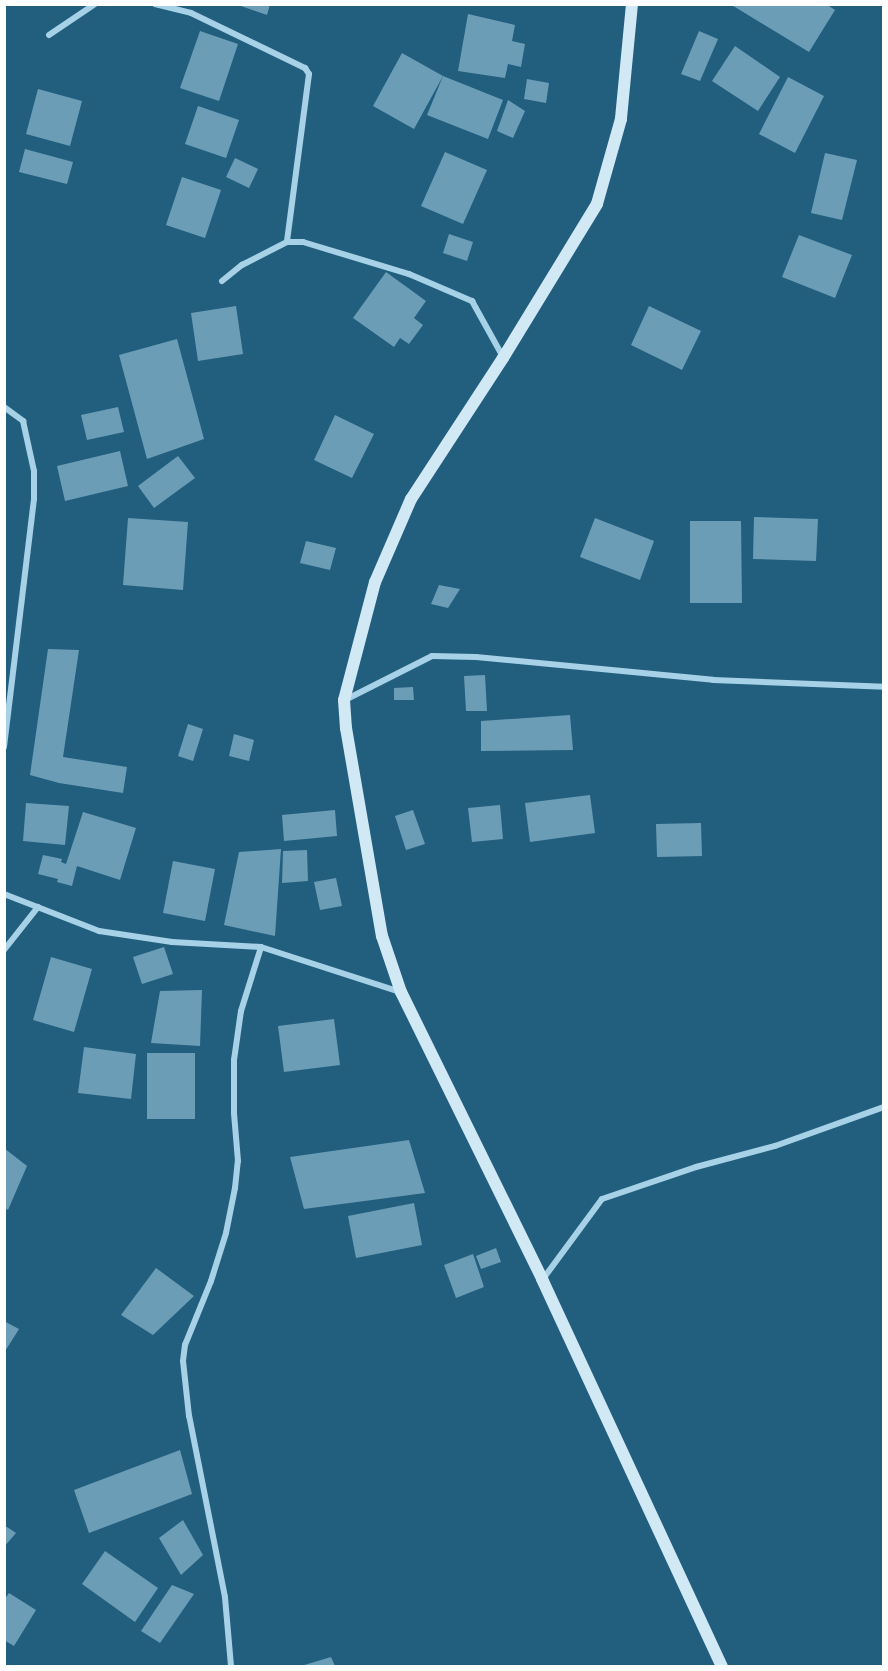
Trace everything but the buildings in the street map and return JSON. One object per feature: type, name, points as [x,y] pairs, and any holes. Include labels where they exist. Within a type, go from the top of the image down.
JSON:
[{"type":"main road","points":[[632,4],[621,119],[597,204],[503,358],[411,499],[375,582],[344,700],[346,728],[382,936],[401,992],[542,1279],[722,1666]]},
{"type":"street","points":[[49,35],[95,4]]},
{"type":"street","points":[[155,4],[191,13],[305,68],[309,74],[287,242]]},
{"type":"street","points":[[222,281],[242,265],[287,242],[303,242],[408,273],[472,301],[503,358]]},
{"type":"street","points":[[4,407],[23,420],[34,471],[34,499],[4,747]]},
{"type":"street","points":[[344,700],[432,656],[476,657],[713,680],[884,687]]},
{"type":"street","points":[[4,894],[99,931],[172,942],[261,946],[401,992]]},
{"type":"street","points":[[4,950],[38,907]]},
{"type":"street","points":[[231,1666],[225,1597],[189,1416],[183,1361],[185,1345],[226,1233],[233,1199],[238,1161],[234,1113],[234,1060],[241,1011],[261,946]]},
{"type":"street","points":[[542,1279],[602,1199],[696,1167],[775,1146],[884,1107]]}]
